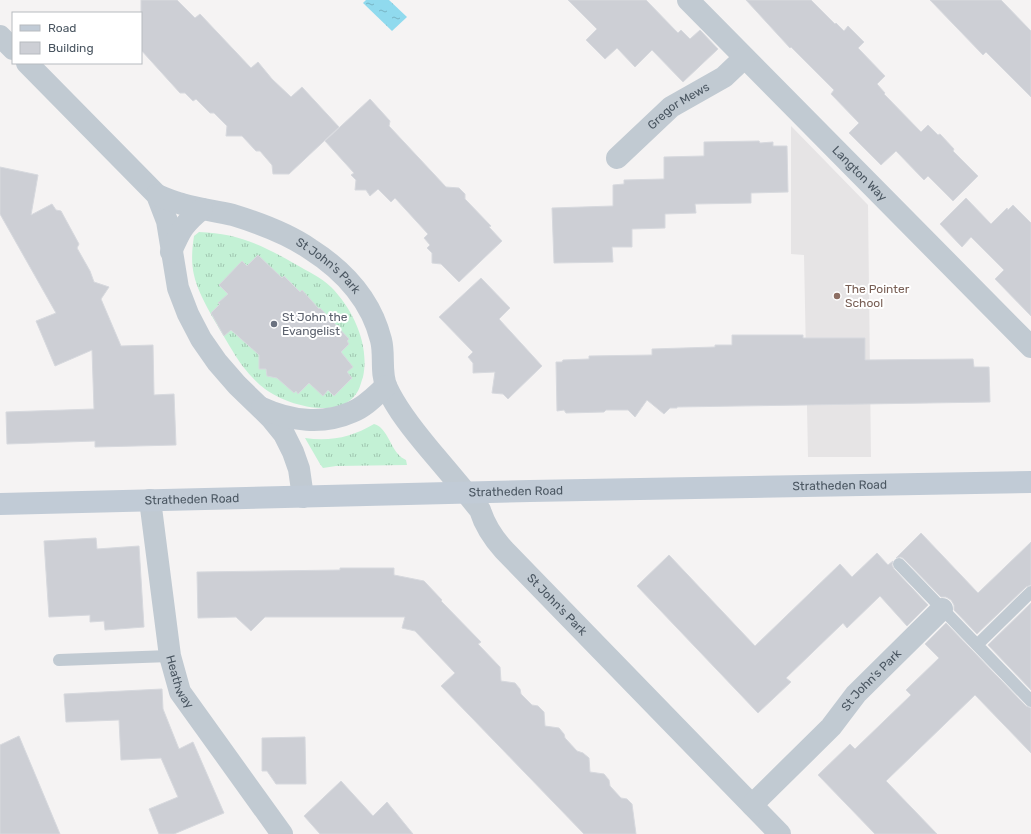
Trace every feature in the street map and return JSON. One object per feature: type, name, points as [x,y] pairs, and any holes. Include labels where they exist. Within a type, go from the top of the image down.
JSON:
[{"type":"main road","name":"Stratheden Road","points":[[0,504],[875,484],[1031,482]]},
{"type":"street","name":"Langton Way","points":[[688,0],[1031,346]]},
{"type":"street","points":[[0,36],[12,48]]},
{"type":"street","name":"Gregor Mews","points":[[617,158],[671,107],[724,77],[744,58]]},
{"type":"street","name":"St John's Park","points":[[28,64],[157,195],[166,221],[178,288],[188,314],[201,339],[217,362],[256,405],[271,418],[284,434],[294,452],[299,469],[303,497]]},
{"type":"street","name":"St John's Park","points":[[157,195],[182,204],[232,215],[259,223],[310,248],[333,265],[352,283],[365,302],[381,340],[383,371],[386,386],[417,434],[480,510],[492,536],[780,834]]},
{"type":"street","points":[[171,252],[180,231],[189,220],[202,209]]},
{"type":"street","name":"St John's Park","points":[[256,405],[274,413],[293,418],[312,420],[332,419],[360,408],[386,386]]},
{"type":"street","name":"Heathway","points":[[150,500],[170,656],[180,692],[282,834]]},
{"type":"street","name":"St John's Park","points":[[752,805],[832,727],[856,694],[942,609]]},
{"type":"lane","points":[[899,564],[1031,701]]},
{"type":"lane","points":[[977,645],[1031,592]]},
{"type":"lane","points":[[59,660],[170,656]]},
{"type":"shaded area","name":"The Pointer School","points":[[791,126],[868,205],[871,457],[808,457],[804,255],[791,254]]},
{"type":"green space","points":[[199,232],[226,235],[261,246],[284,257],[318,277],[327,283],[339,296],[353,317],[358,328],[364,353],[365,365],[363,377],[356,394],[348,402],[325,408],[298,404],[274,395],[260,385],[251,376],[235,355],[200,293],[193,270],[192,260],[194,236]]},
{"type":"green space","points":[[374,424],[385,432],[395,450],[406,460],[407,465],[336,466],[323,468],[305,438],[332,439],[349,435]]},
{"type":"water","points":[[366,0],[389,0],[407,17],[392,31],[363,3]]},
{"type":"building","points":[[141,0],[177,0],[195,18],[200,14],[251,68],[258,62],[272,79],[291,97],[302,87],[339,127],[289,174],[273,174],[272,165],[260,151],[256,151],[242,136],[226,136],[227,126],[214,113],[210,113],[196,99],[193,101],[185,93],[180,93],[142,51]]},
{"type":"building","points":[[568,0],[646,0],[678,33],[681,30],[690,39],[700,30],[718,49],[683,82],[652,50],[635,67],[617,48],[605,59],[586,40],[597,29]]},
{"type":"building","points":[[746,0],[811,0],[844,31],[848,26],[864,42],[858,48],[885,76],[877,84],[885,93],[884,94],[921,132],[928,125],[938,135],[940,134],[954,149],[953,151],[978,176],[953,201],[928,176],[924,180],[896,151],[881,165],[849,133],[859,123],[831,94],[834,90],[791,47],[790,48]]},
{"type":"building","points":[[930,0],[1001,0],[1031,31],[1031,97],[986,52],[983,55]]},
{"type":"building","points":[[370,99],[390,121],[389,126],[446,187],[459,188],[465,194],[465,199],[491,226],[489,227],[502,241],[459,282],[441,264],[432,263],[432,253],[427,248],[430,245],[424,238],[428,234],[395,198],[391,202],[378,189],[370,196],[366,190],[355,190],[356,180],[351,175],[354,173],[325,141]]},
{"type":"building","points":[[759,141],[760,143],[773,142],[773,146],[787,146],[788,192],[751,193],[751,203],[695,204],[696,213],[665,214],[665,228],[632,229],[632,247],[612,247],[613,262],[554,263],[552,208],[613,206],[613,185],[624,184],[624,180],[664,179],[664,157],[704,156],[704,142]]},
{"type":"building","points":[[0,167],[38,175],[31,215],[52,204],[56,210],[61,211],[79,244],[77,248],[90,271],[94,282],[109,287],[101,299],[121,346],[153,345],[154,395],[174,394],[176,445],[95,447],[95,441],[7,444],[6,412],[94,409],[92,350],[55,366],[36,321],[56,313],[0,214]]},
{"type":"building","points":[[966,198],[991,224],[1007,208],[1008,210],[1013,205],[1031,223],[1031,316],[995,279],[1004,270],[971,237],[962,247],[940,224]]},
{"type":"building","name":"St John the Evangelist","points":[[258,255],[282,278],[284,276],[300,292],[302,290],[349,339],[347,341],[349,344],[341,352],[353,367],[347,372],[352,378],[334,396],[328,390],[323,396],[309,383],[298,394],[296,391],[294,393],[277,378],[267,376],[266,369],[259,369],[259,355],[231,330],[224,336],[211,313],[220,304],[218,303],[228,294],[219,285],[242,261],[247,266]]},
{"type":"building","points":[[481,278],[510,308],[499,319],[542,366],[508,399],[503,394],[492,393],[495,372],[473,373],[473,363],[468,357],[473,352],[439,317]]},
{"type":"building","points":[[732,335],[803,335],[803,338],[865,338],[865,360],[973,359],[974,367],[989,367],[990,402],[677,407],[670,408],[664,414],[647,400],[635,417],[628,410],[566,413],[564,410],[557,411],[556,362],[562,362],[563,360],[589,359],[589,356],[652,355],[652,349],[732,345]]},
{"type":"building","points":[[921,533],[978,593],[1031,542],[1031,585],[1026,587],[977,634],[954,610],[954,605],[951,600],[946,597],[941,597],[904,559],[901,557],[896,558]]},
{"type":"building","points":[[96,538],[97,549],[139,546],[144,627],[105,630],[104,621],[90,622],[90,615],[49,617],[44,541]]},
{"type":"building","points":[[877,553],[888,565],[893,561],[892,565],[894,569],[928,605],[907,626],[880,596],[847,628],[843,623],[786,678],[791,682],[758,713],[637,586],[669,555],[755,646],[840,564],[852,577]]},
{"type":"building","points":[[340,568],[394,568],[394,575],[424,581],[442,600],[441,601],[481,642],[478,644],[500,667],[501,681],[515,683],[520,689],[521,694],[532,705],[538,706],[544,712],[545,726],[559,728],[564,734],[565,738],[577,751],[583,753],[589,758],[590,772],[604,774],[609,780],[610,786],[621,798],[627,799],[632,804],[636,834],[584,834],[441,686],[455,673],[415,631],[402,628],[405,617],[265,617],[251,631],[236,617],[198,618],[197,572],[340,570]]},
{"type":"building","points":[[1031,603],[1031,690],[988,645]]},
{"type":"building","points":[[946,623],[1026,706],[1031,708],[1031,753],[975,695],[886,781],[937,834],[875,834],[818,775],[850,744],[855,749],[911,695],[906,690],[939,658],[925,644]]},
{"type":"building","points":[[162,689],[163,709],[179,749],[193,742],[224,813],[174,834],[159,834],[149,809],[178,797],[161,758],[121,760],[119,720],[66,722],[64,694]]},
{"type":"building","points":[[19,736],[60,834],[0,834],[0,745]]},
{"type":"building","points":[[305,737],[306,784],[276,784],[267,771],[262,771],[262,738]]},
{"type":"building","points":[[341,781],[373,816],[387,802],[413,834],[320,834],[304,816]]},
{"type":"place","name":"The Pointer School","points":[[837,296]]},
{"type":"place","name":"St John the Evangelist","points":[[274,324]]}]
